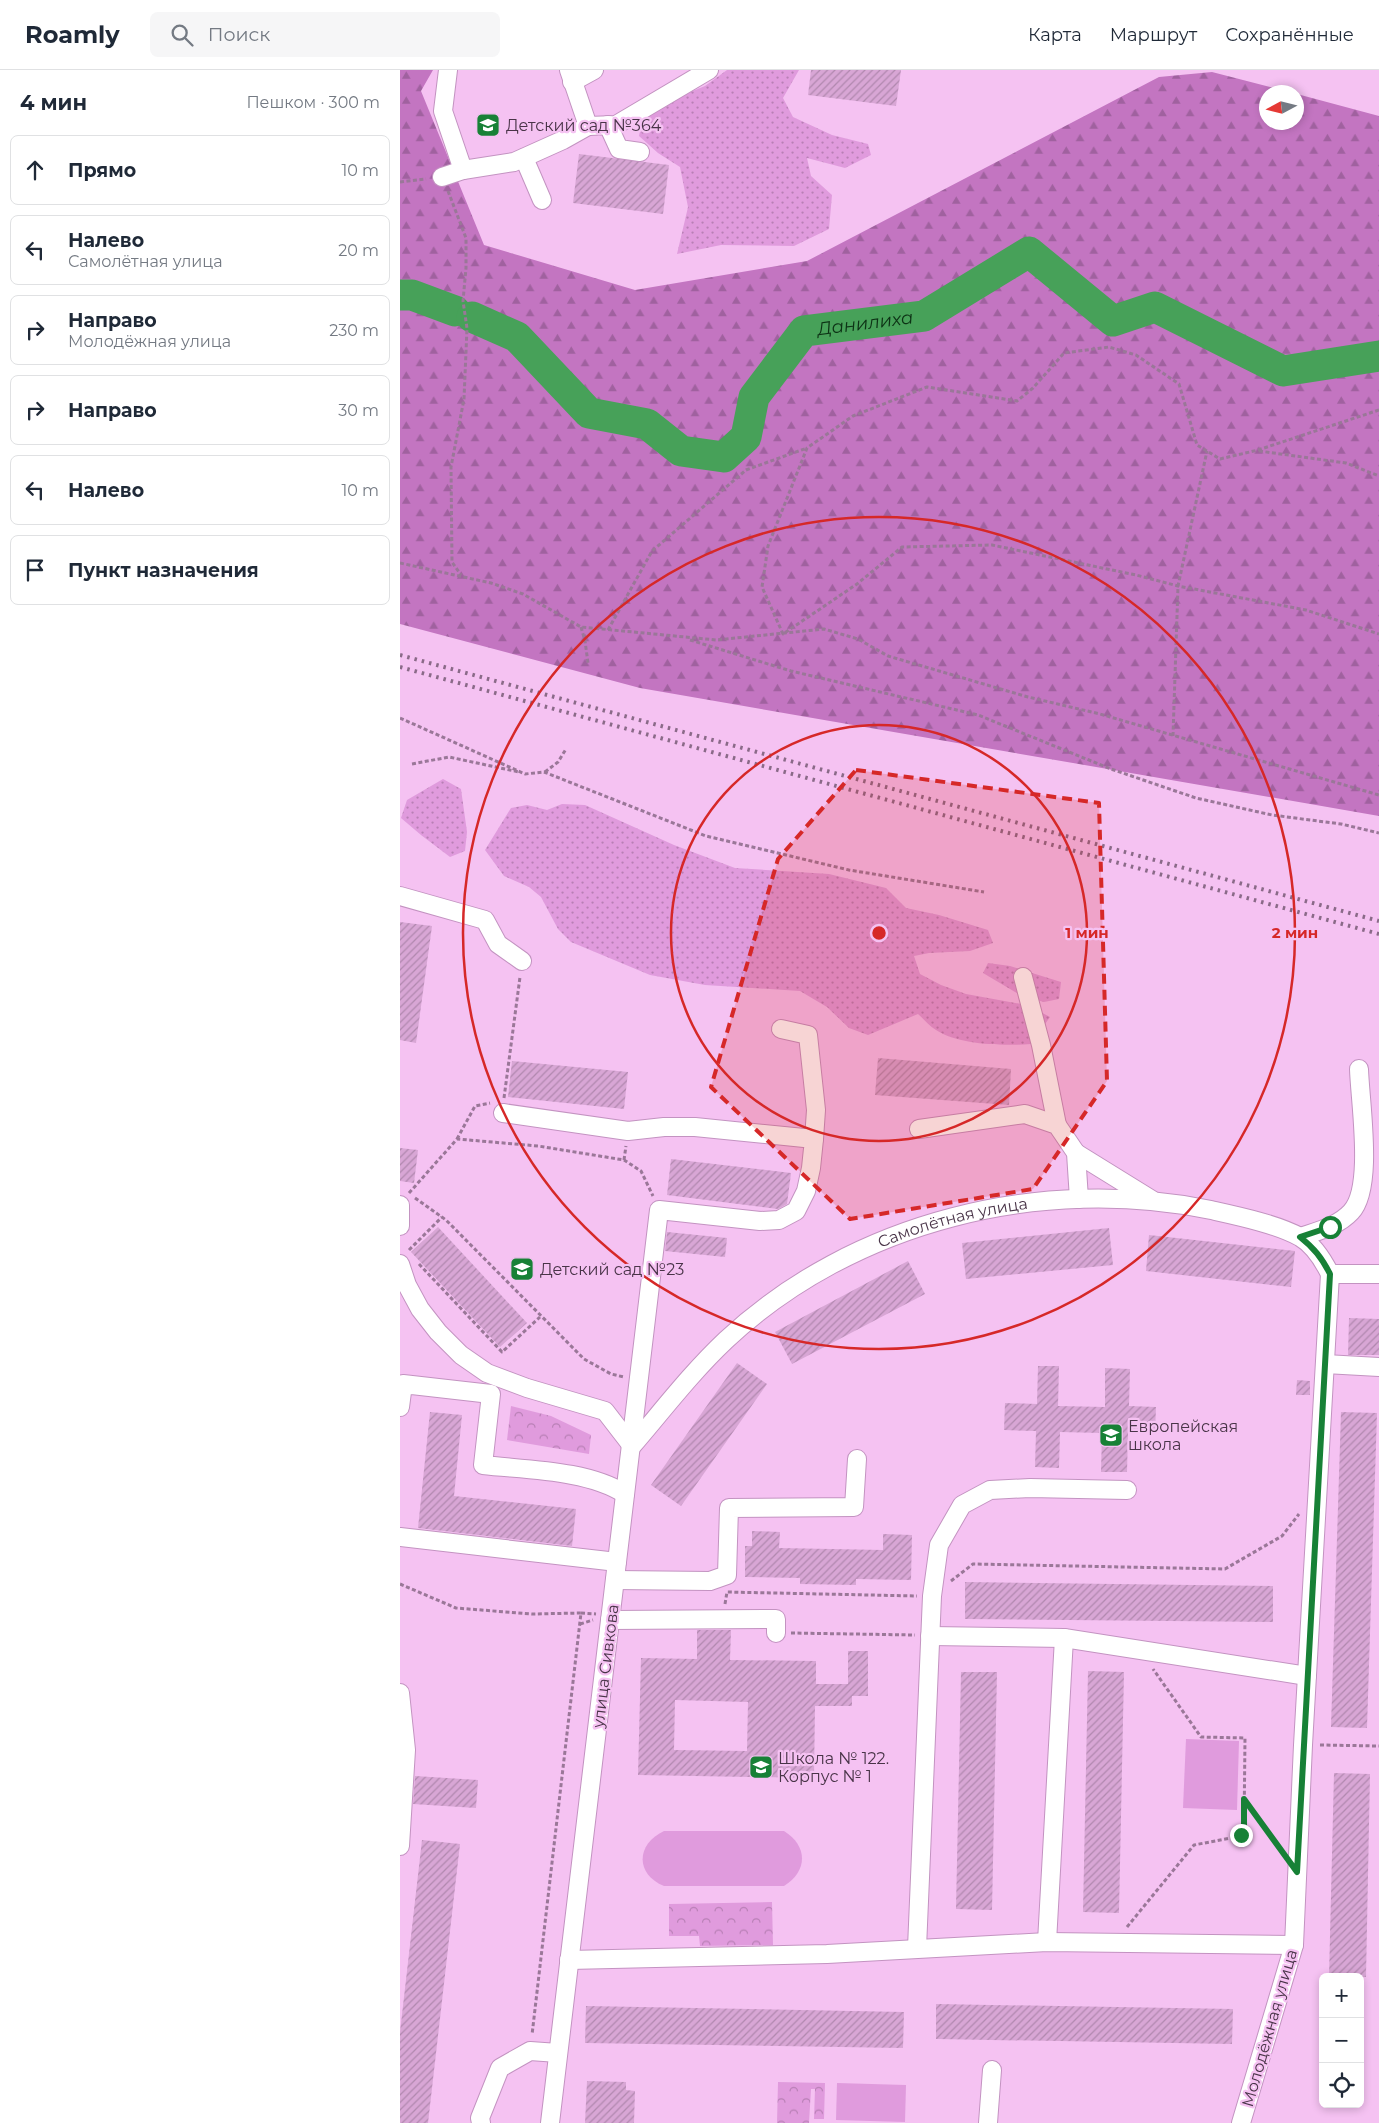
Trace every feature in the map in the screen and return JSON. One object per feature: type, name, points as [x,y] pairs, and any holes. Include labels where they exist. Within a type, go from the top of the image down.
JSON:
[{"type":"street","points":[[448,70],[443,111],[463,170]]},
{"type":"street","points":[[588,126],[571,76],[594,70]]},
{"type":"street","points":[[442,178],[463,170],[514,162],[563,140],[588,126],[616,125],[709,70]]},
{"type":"street","points":[[608,125],[619,149],[640,152]]},
{"type":"street","points":[[524,158],[542,200]]},
{"type":"street","points":[[400,896],[485,920],[498,944],[522,961]]},
{"type":"street","points":[[1023,977],[1042,1045],[1057,1125],[1076,1152],[1155,1202]]},
{"type":"street","points":[[660,1210],[760,1221],[779,1220],[796,1211],[806,1191],[811,1168],[816,1110],[808,1035],[781,1029]]},
{"type":"street","points":[[1300,1237],[1330,1227],[1340,1221],[1350,1214],[1360,1199],[1364,1178],[1359,1069]]},
{"type":"street","points":[[504,1106],[628,1131],[664,1127],[695,1127],[814,1140]]},
{"type":"street","points":[[919,1129],[1026,1114],[1057,1125]]},
{"type":"street","points":[[1076,1152],[1079,1199]]},
{"type":"street","name":"Самолётная улица","points":[[632,1446],[674,1395],[727,1340],[767,1306],[810,1275],[874,1245],[937,1221],[1027,1203],[1079,1199],[1155,1202],[1236,1215],[1300,1237],[1314,1248],[1330,1274]]},
{"type":"street","points":[[400,1206],[400,1226]]},
{"type":"street","name":"улица Сивкова","points":[[550,2123],[660,1210]]},
{"type":"street","points":[[407,1258],[407,1285],[420,1309],[438,1332],[461,1355],[487,1373],[527,1388],[605,1411],[632,1446]]},
{"type":"street","points":[[1330,1274],[1379,1274]]},
{"type":"street","name":"Молодёжная улица","points":[[1241,2123],[1294,1945],[1303,1745],[1330,1274]]},
{"type":"street","points":[[1325,1364],[1379,1367]]},
{"type":"street","points":[[400,1406],[402,1384],[491,1394],[483,1465],[589,1478],[614,1487],[626,1494]]},
{"type":"street","points":[[615,1580],[710,1581],[727,1575],[729,1508],[854,1507],[857,1459]]},
{"type":"street","points":[[917,1948],[932,1596],[939,1545],[962,1505],[990,1490],[1030,1488],[1127,1490]]},
{"type":"street","points":[[400,1537],[617,1562]]},
{"type":"street","points":[[610,1620],[776,1619],[776,1633]]},
{"type":"street","points":[[930,1636],[1064,1638],[1307,1676]]},
{"type":"street","points":[[1047,1942],[1064,1638]]},
{"type":"street","points":[[400,1693],[406,1750],[400,1846]]},
{"type":"street","points":[[569,1960],[827,1954],[1047,1942],[1294,1945]]},
{"type":"street","points":[[481,2123],[480,2118],[500,2068],[530,2051],[558,2053]]},
{"type":"street","points":[[988,2123],[992,2070]]},
{"type":"path","points":[[400,182],[442,178],[457,210],[466,238],[463,301],[467,328],[464,399],[451,467],[452,562],[461,575]]},
{"type":"path","points":[[608,630],[652,551],[746,470],[806,448],[853,416],[928,387],[1017,401],[1032,388],[1064,353],[1109,347],[1136,355],[1179,384],[1197,445],[1220,459],[1258,450],[1379,410]]},
{"type":"path","points":[[783,634],[762,587],[768,546],[806,448]]},
{"type":"path","points":[[1258,450],[1346,463],[1379,476]]},
{"type":"path","points":[[1172,736],[1178,586],[1207,451]]},
{"type":"path","points":[[783,634],[857,584],[902,547],[992,545],[1136,575],[1178,586],[1306,610],[1379,634]]},
{"type":"path","points":[[400,563],[461,575],[523,594],[581,627],[716,640],[824,630],[858,639],[888,656],[1028,697],[1100,714],[1379,795]]},
{"type":"path","points":[[581,627],[588,664]]},
{"type":"path","points":[[685,638],[791,671],[978,715],[1111,769],[1196,798],[1272,815],[1341,824],[1379,833]]},
{"type":"path","points":[[400,718],[525,774]]},
{"type":"path","points":[[544,772],[558,762],[566,749]]},
{"type":"path","points":[[412,764],[449,757],[525,774],[544,772],[706,836],[849,870],[984,892]]},
{"type":"path","points":[[522,961],[504,1106],[476,1106],[457,1139],[407,1195],[418,1198],[442,1217],[584,1359],[611,1374],[619,1376]]},
{"type":"path","points":[[457,1139],[538,1146],[624,1160],[641,1171],[660,1210]]},
{"type":"path","points":[[442,1217],[407,1258],[502,1352],[540,1317]]},
{"type":"path","points":[[723,1619],[727,1592],[932,1596],[972,1564],[1226,1569],[1282,1536],[1300,1514]]},
{"type":"path","points":[[400,1584],[456,1608],[532,1614],[582,1613],[530,2051]]},
{"type":"path","points":[[776,1633],[930,1636]]},
{"type":"path","points":[[1114,1943],[1194,1845],[1241,1835],[1244,1829],[1245,1738],[1201,1737],[1140,1650]]},
{"type":"path","points":[[1303,1745],[1379,1746]]},
{"type":"path","points":[[1244,1799],[1281,1850]]},
{"type":"highlighted area","points":[[856,770],[1099,803],[1107,1081],[1033,1189],[850,1219],[711,1087],[778,859]]},
{"type":"green space","points":[[400,70],[433,70],[421,91],[484,245],[635,290],[807,261],[1159,77],[1212,72],[1262,85],[1259,85],[1259,130],[1304,130],[1304,96],[1379,116],[1379,816],[640,688],[400,624]]},
{"type":"green space","points":[[727,70],[799,70],[783,98],[793,117],[832,135],[868,144],[871,155],[845,168],[807,158],[811,176],[832,195],[829,229],[794,246],[721,245],[677,254],[688,207],[680,167],[658,153],[639,136],[642,120],[668,101],[705,86]]},
{"type":"green space","points":[[443,779],[461,789],[467,832],[465,851],[450,857],[401,818],[407,800]]},
{"type":"green space","points":[[562,804],[585,805],[674,845],[735,868],[829,874],[886,888],[906,908],[939,915],[988,930],[993,943],[970,951],[929,953],[914,956],[920,974],[941,985],[966,994],[1027,1005],[1050,1017],[1031,1044],[1008,1045],[969,1042],[957,1039],[931,1027],[918,1014],[868,1035],[849,1028],[827,1007],[800,991],[705,985],[650,975],[571,942],[558,929],[541,897],[529,887],[504,876],[485,850],[511,808],[527,805],[547,810]]},
{"type":"green space","points":[[988,963],[1010,966],[1061,982],[1059,999],[1044,1002],[1022,996],[983,973]]},
{"type":"green space","points":[[511,1406],[551,1416],[591,1435],[589,1454],[507,1440]]},
{"type":"green space","points":[[1186,1739],[1239,1741],[1237,1810],[1183,1808]]},
{"type":"green space","points":[[664,1831],[784,1831],[792,1837],[801,1851],[801,1866],[798,1873],[784,1886],[664,1886],[648,1874],[644,1867],[643,1859],[648,1843]]},
{"type":"green space","points":[[772,1902],[773,1945],[700,1946],[699,1936],[669,1936],[669,1904]]},
{"type":"green space","points":[[778,2082],[825,2083],[824,2119],[814,2119],[815,2089],[811,2089],[809,2123],[777,2123]]},
{"type":"green space","points":[[837,2083],[906,2085],[905,2122],[836,2120]]},
{"type":"building","points":[[811,70],[901,70],[896,106],[808,95]]},
{"type":"building","points":[[579,154],[669,165],[663,214],[573,203]]},
{"type":"building","points":[[400,922],[432,926],[416,1043],[400,1040]]},
{"type":"building","points":[[878,1058],[1011,1069],[1009,1105],[875,1095]]},
{"type":"building","points":[[512,1061],[628,1072],[624,1109],[508,1097]]},
{"type":"building","points":[[400,1148],[418,1150],[414,1183],[400,1181]]},
{"type":"building","points":[[671,1159],[791,1173],[787,1204],[778,1209],[667,1195]]},
{"type":"building","points":[[438,1227],[527,1323],[500,1347],[411,1252]]},
{"type":"building","points":[[1109,1228],[1113,1265],[966,1279],[962,1243]]},
{"type":"building","points":[[667,1232],[727,1238],[725,1257],[665,1251]]},
{"type":"building","points":[[1149,1235],[1295,1251],[1291,1287],[1146,1271]]},
{"type":"building","points":[[908,1261],[925,1294],[792,1364],[775,1332]]},
{"type":"building","points":[[1349,1318],[1379,1319],[1379,1355],[1348,1355]]},
{"type":"building","points":[[737,1363],[767,1384],[681,1506],[651,1485]]},
{"type":"building","points":[[1038,1366],[1059,1366],[1058,1406],[1105,1407],[1105,1368],[1130,1369],[1129,1406],[1156,1407],[1155,1433],[1128,1433],[1127,1472],[1101,1472],[1102,1433],[1060,1432],[1059,1468],[1035,1467],[1036,1431],[1004,1430],[1005,1403],[1037,1404]]},
{"type":"building","points":[[1297,1380],[1310,1381],[1310,1395],[1296,1395]]},
{"type":"building","points":[[430,1412],[462,1415],[454,1496],[576,1509],[572,1546],[418,1528]]},
{"type":"building","points":[[1341,1412],[1377,1413],[1367,1728],[1331,1727]]},
{"type":"building","points":[[752,1531],[780,1532],[779,1548],[883,1550],[883,1534],[912,1535],[911,1580],[856,1579],[856,1585],[800,1584],[800,1578],[745,1577],[745,1546],[752,1546]]},
{"type":"building","points":[[965,1582],[1273,1586],[1273,1622],[965,1619]]},
{"type":"building","points":[[697,1630],[731,1630],[730,1660],[816,1661],[816,1684],[848,1684],[848,1651],[868,1651],[868,1696],[852,1696],[852,1706],[815,1706],[814,1778],[638,1775],[641,1658],[697,1659]],"holes":[[[675,1700],[748,1702],[747,1751],[674,1750]]]},
{"type":"building","points":[[1088,1671],[1124,1672],[1119,1913],[1083,1912]]},
{"type":"building","points":[[961,1672],[997,1672],[992,1910],[956,1909]]},
{"type":"building","points":[[1334,1773],[1370,1774],[1366,1977],[1364,1977],[1364,1973],[1329,1973]]},
{"type":"building","points":[[415,1776],[478,1780],[476,1808],[413,1804]]},
{"type":"building","points":[[422,1840],[460,1844],[428,2123],[400,2123],[400,2032]]},
{"type":"building","points":[[936,2004],[1233,2009],[1232,2044],[936,2039]]},
{"type":"building","points":[[586,2006],[904,2012],[903,2048],[585,2043]]},
{"type":"building","points":[[587,2081],[626,2082],[626,2090],[635,2091],[634,2123],[585,2123]]},
{"type":"waterway","name":"Данилиха","points":[[472,317],[517,337],[589,413],[647,424],[681,451],[724,457],[746,437],[754,397],[804,331],[924,316],[1029,252],[1113,321],[1155,307],[1283,371],[1379,356]]},
{"type":"waterway","name":"Данилиха","points":[[400,295],[412,295],[455,311]]},
{"type":"railway","points":[[400,655],[1379,921]]},
{"type":"railway","points":[[400,667],[1379,934]]},
{"type":"place","name":"Детский сад №364","points":[[488,125]]},
{"type":"place","name":"Детский сад №23","points":[[522,1269]]},
{"type":"place","name":"Европейская школа","points":[[1111,1435]]},
{"type":"place","name":"Школа № 122. Корпус № 1","points":[[761,1767]]},
{"type":"route","points":[[1241,1835],[1244,1829],[1244,1799],[1297,1872],[1330,1274],[1314,1248],[1300,1237],[1330,1227]]}]
